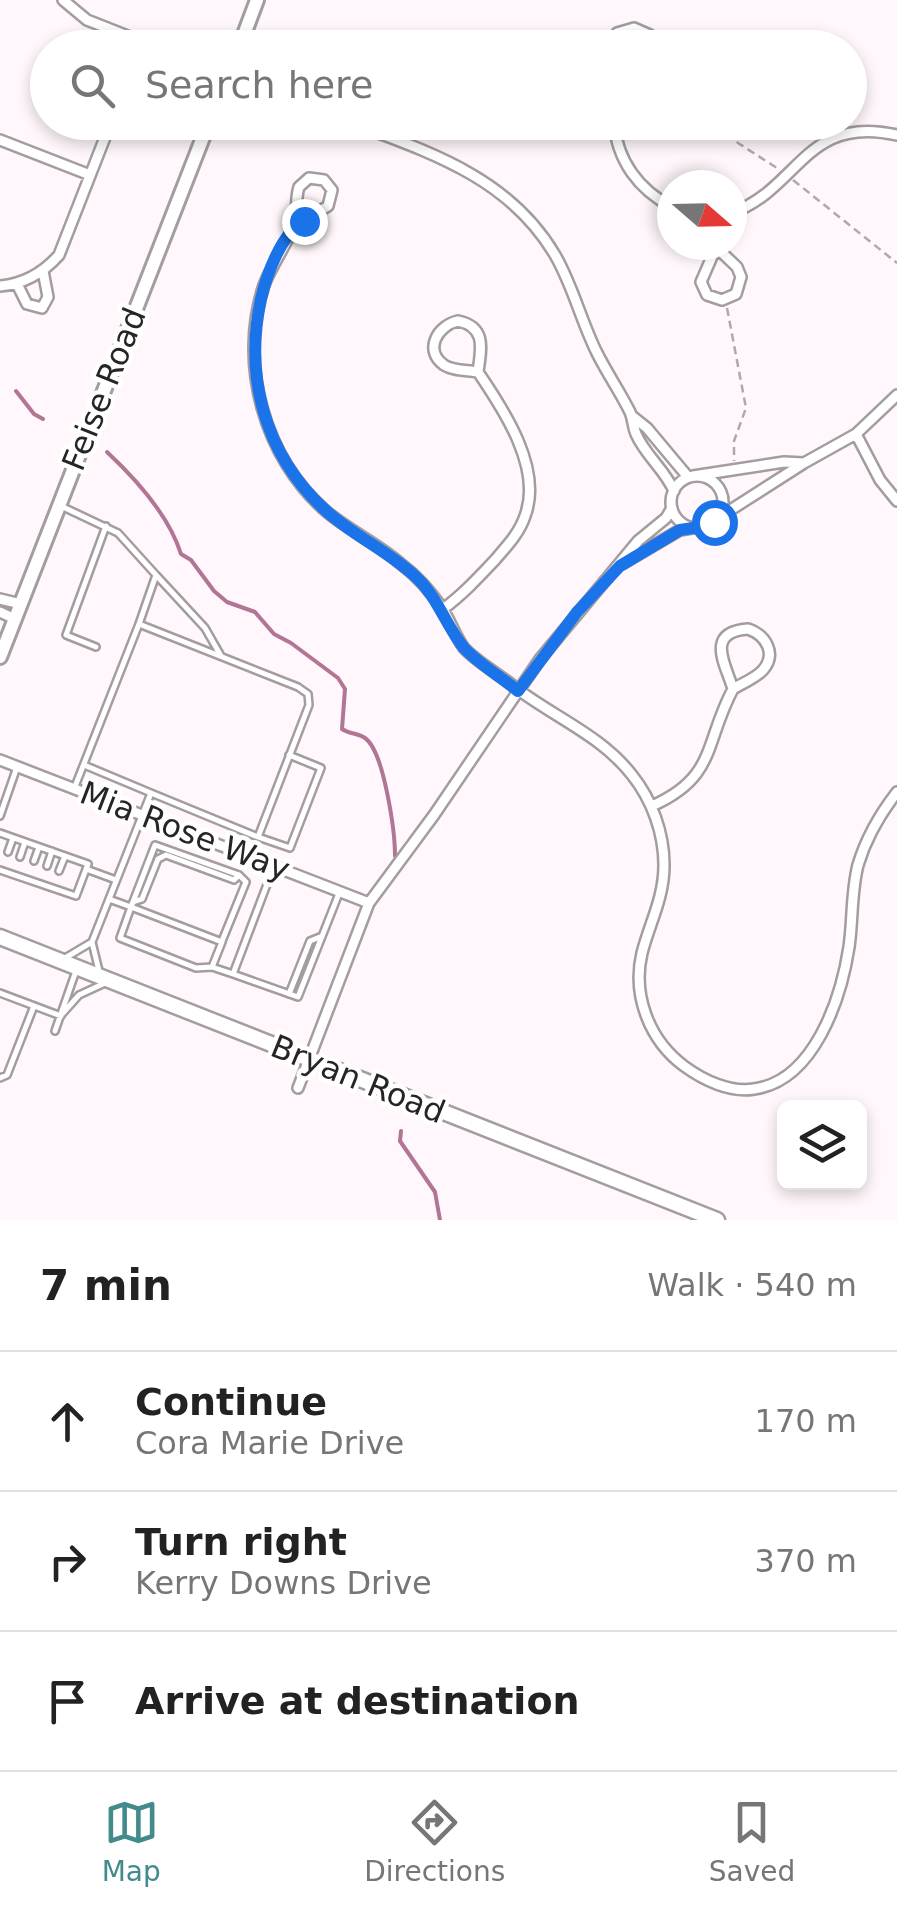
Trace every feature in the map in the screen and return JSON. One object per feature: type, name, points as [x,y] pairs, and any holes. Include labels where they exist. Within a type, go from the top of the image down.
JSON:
[{"type":"main road","name":"Bryan Road","points":[[0,938],[717,1220]]},
{"type":"street","points":[[63,0],[87,20],[110,30]]},
{"type":"street","points":[[246,30],[257,0]]},
{"type":"street","points":[[867,132],[897,136]]},
{"type":"street","points":[[0,140],[90,175]]},
{"type":"street","points":[[0,286],[17,284],[43,270],[59,255],[103,140]]},
{"type":"street","name":"Feise Road","points":[[0,657],[202,140]]},
{"type":"street","points":[[298,1088],[369,902],[577,612],[672,508],[674,491],[660,464],[637,436],[632,416],[595,350],[555,256],[522,211],[472,172],[397,140]]},
{"type":"street","points":[[617,140],[628,169],[657,197]]},
{"type":"street","points":[[747,207],[800,159],[831,140]]},
{"type":"street","points":[[293,227],[328,206],[332,194],[324,180],[310,178],[299,187],[293,227],[264,285],[256,324],[254,366],[272,438],[290,471],[325,510],[402,564],[443,610],[464,648],[518,691],[604,745],[632,774],[652,806],[664,864],[660,905],[640,966],[644,1010],[657,1041],[681,1064],[708,1081],[754,1090],[794,1071],[806,1056],[826,1021],[848,948],[858,865],[879,817],[897,792]]},
{"type":"street","points":[[717,247],[737,267],[742,278],[736,294],[722,300],[708,294],[702,282],[702,274],[717,247]]},
{"type":"street","points":[[17,284],[27,304],[42,308],[48,298],[43,270]]},
{"type":"street","points":[[443,610],[464,594],[514,539],[530,500],[528,475],[516,440],[478,372],[482,346],[478,332],[466,322],[450,322],[438,332],[434,347],[440,362],[453,369],[478,372]]},
{"type":"street","points":[[620,566],[680,530],[706,526],[856,434],[897,395]]},
{"type":"street","points":[[632,416],[648,428],[690,477],[708,478],[720,489],[724,504],[718,518]]},
{"type":"street","points":[[856,434],[880,480],[897,501]]},
{"type":"street","points":[[674,491],[690,477],[784,462],[804,463]]},
{"type":"street","points":[[672,508],[681,522],[692,528]]},
{"type":"street","points":[[0,598],[20,604]]},
{"type":"street","points":[[0,612],[15,619]]},
{"type":"street","points":[[652,806],[684,790],[696,778],[734,689],[766,666],[770,650],[756,632],[740,630],[726,638],[722,646],[722,662],[734,689]]},
{"type":"street","name":"Mia Rose Way","points":[[0,760],[369,902]]},
{"type":"lane","points":[[58,505],[118,533],[205,628],[221,656]]},
{"type":"lane","points":[[96,647],[66,635],[106,526]]},
{"type":"lane","points":[[74,789],[156,574]]},
{"type":"lane","points":[[139,624],[308,694],[309,705],[258,837]]},
{"type":"lane","points":[[83,764],[290,848],[321,768],[289,756]]},
{"type":"lane","points":[[0,816],[17,767]]},
{"type":"lane","points":[[58,960],[92,942],[150,793]]},
{"type":"lane","points":[[0,833],[88,864],[76,896],[28,876],[1,871],[4,862]]},
{"type":"lane","points":[[8,852],[13,838]]},
{"type":"lane","points":[[20,857],[25,842]]},
{"type":"lane","points":[[212,967],[246,882],[239,875],[155,845],[120,938],[196,968],[212,967],[290,994],[298,996],[340,892]]},
{"type":"lane","points":[[34,861],[39,847]]},
{"type":"lane","points":[[47,866],[52,852]]},
{"type":"lane","points":[[132,905],[142,900],[158,860],[166,855],[234,880],[239,875]]},
{"type":"lane","points":[[59,871],[65,856]]},
{"type":"lane","points":[[233,974],[274,866]]},
{"type":"lane","points":[[14,875],[17,867]]},
{"type":"lane","points":[[86,869],[117,881]]},
{"type":"lane","points":[[109,899],[222,942]]},
{"type":"lane","points":[[61,1016],[80,994],[107,980],[94,956],[92,942]]},
{"type":"lane","points":[[55,1031],[77,968]]},
{"type":"lane","points":[[0,992],[61,1016]]},
{"type":"lane","points":[[0,1078],[7,1075],[34,1006]]},
{"type":"path","points":[[735,140],[780,171]]},
{"type":"path","points":[[792,179],[897,264]]},
{"type":"path","points":[[727,306],[746,412],[734,441],[734,464]]},
{"type":"waterway","points":[[16,391],[34,414],[43,419]]},
{"type":"waterway","points":[[107,452],[151,499],[181,554],[191,560],[214,591],[227,602],[255,612],[274,634],[338,678],[345,689],[342,729],[365,738],[378,759],[391,812],[395,856]]},
{"type":"waterway","points":[[401,1131],[400,1141],[435,1192],[440,1220]]},
{"type":"route","points":[[304,221],[293,227],[264,285],[256,324],[254,366],[272,438],[290,471],[325,510],[402,564],[443,610],[464,648],[518,691],[577,612],[620,566],[680,530],[714,522]]}]
